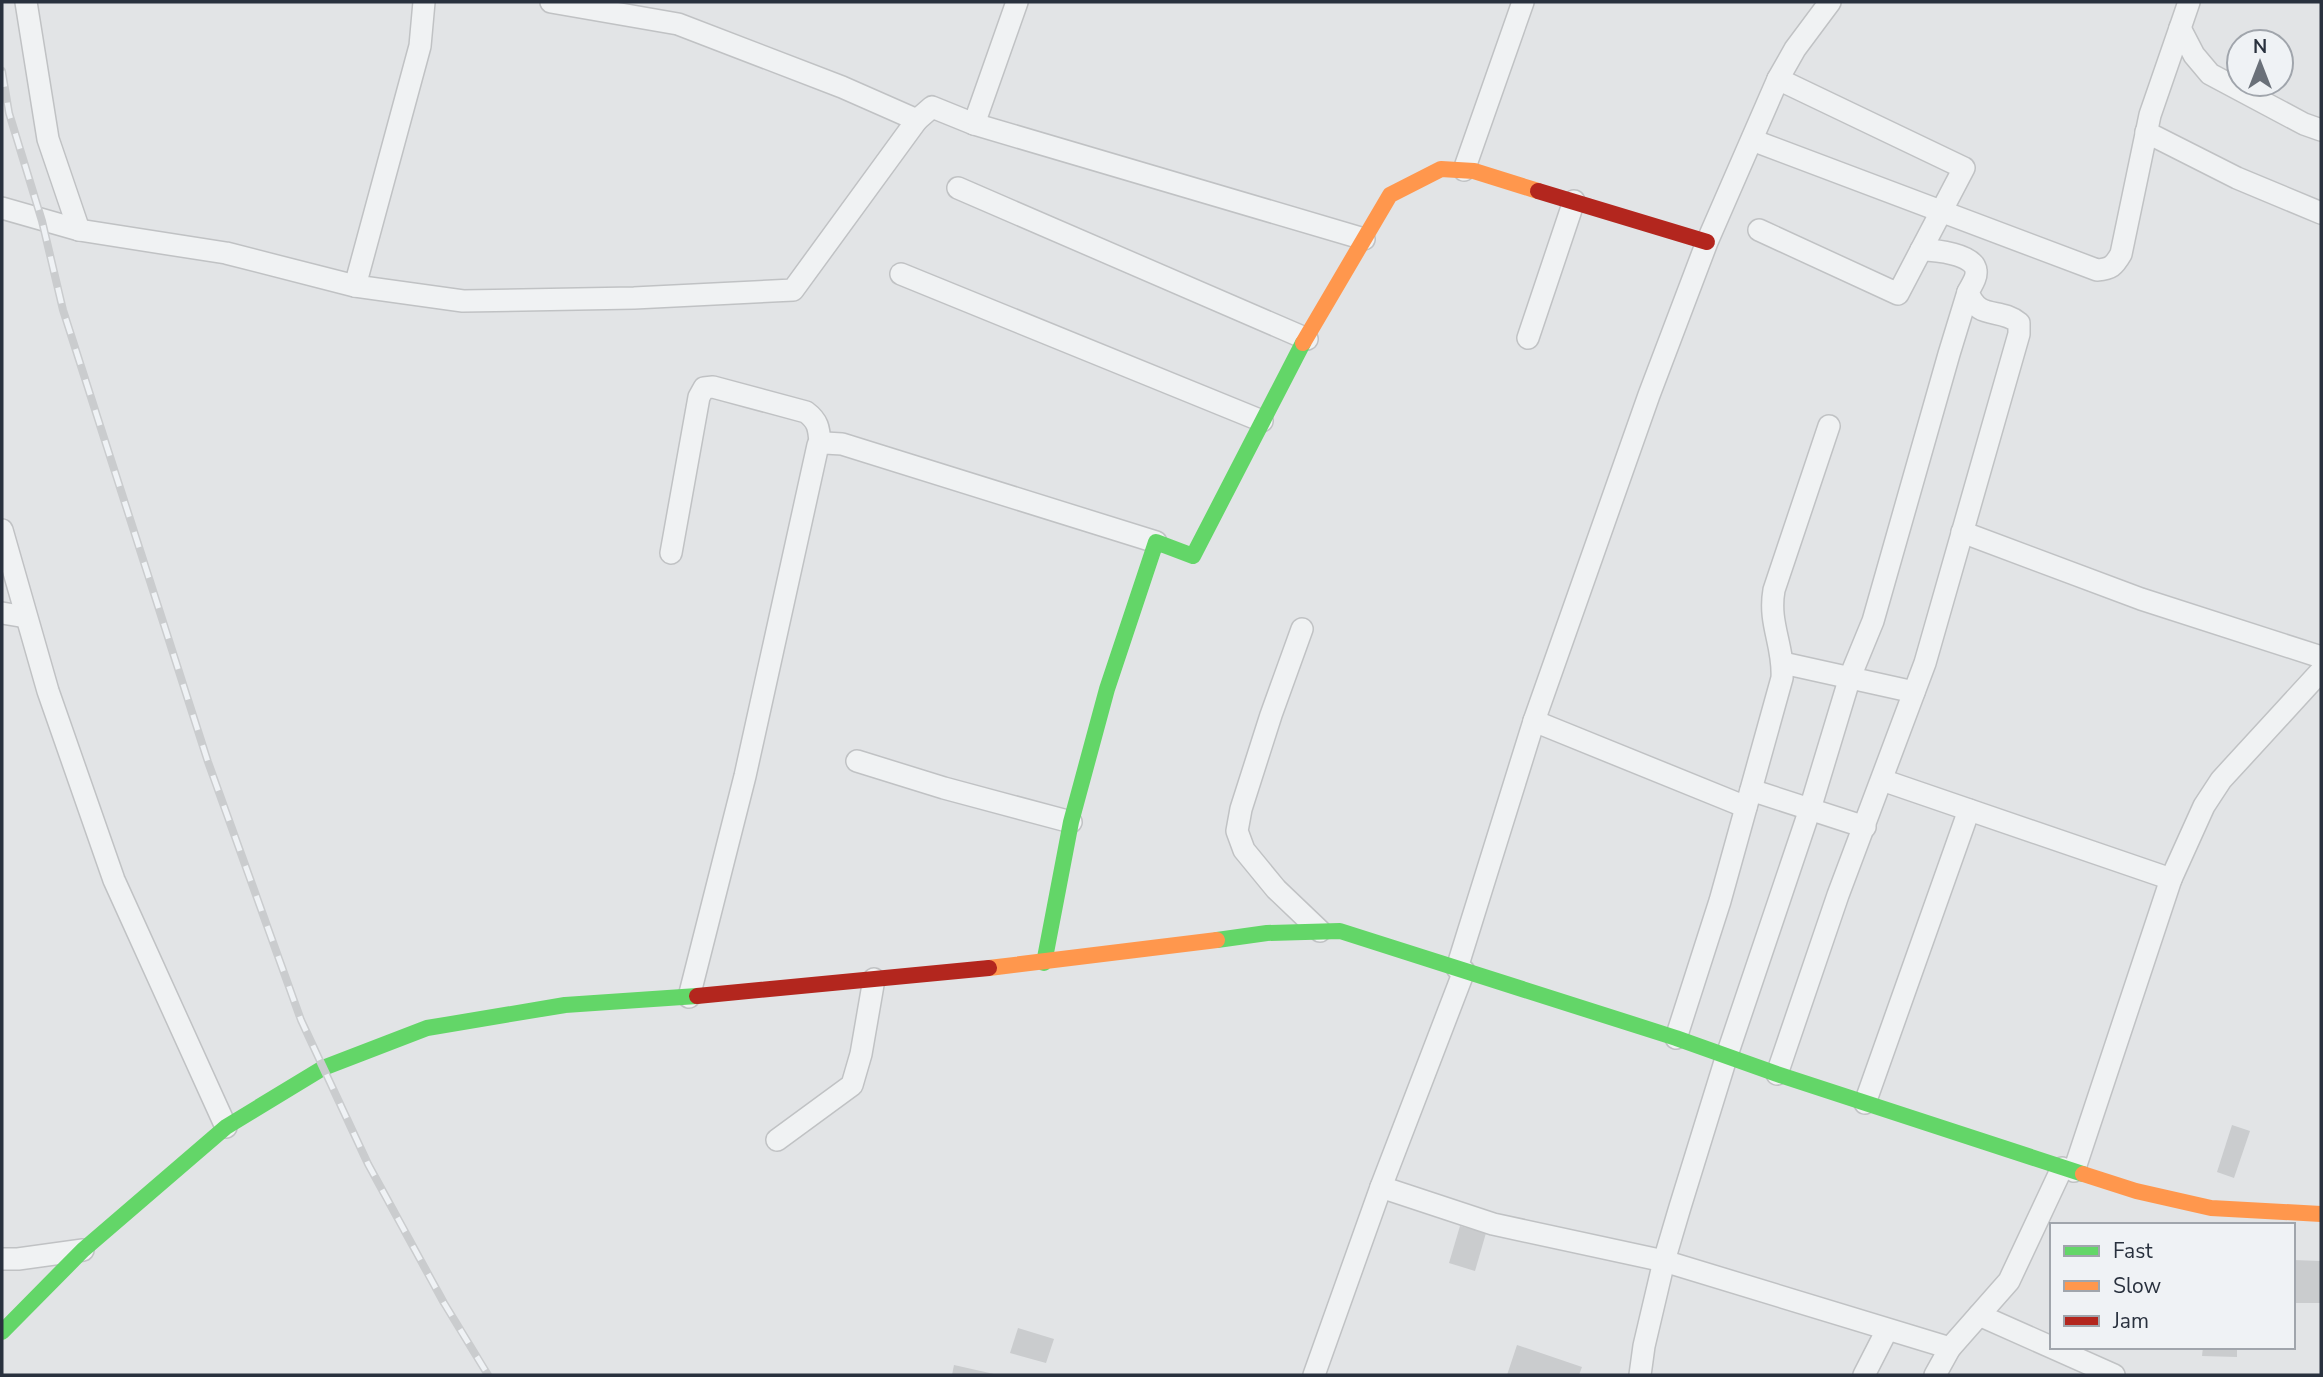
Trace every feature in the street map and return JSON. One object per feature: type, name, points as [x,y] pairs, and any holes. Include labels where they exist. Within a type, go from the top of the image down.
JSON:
[{"type":"street","points":[[26,2],[48,139],[79,230]]},
{"type":"street","points":[[355,286],[420,46],[424,2]]},
{"type":"street","points":[[551,2],[678,24],[842,87],[917,120]]},
{"type":"street","points":[[974,124],[1017,2]]},
{"type":"street","points":[[1464,170],[1523,2]]},
{"type":"street","points":[[1314,1375],[1460,970],[1534,721],[1649,395],[1707,242],[1778,79],[1801,40],[1830,2]]},
{"type":"street","points":[[1752,140],[2096,270],[2108,269],[2115,265],[2121,254],[2146,132],[2189,2]]},
{"type":"street","points":[[2180,28],[2194,55],[2210,74],[2321,130]]},
{"type":"street","points":[[1759,230],[1898,294],[1964,168],[1778,79]]},
{"type":"street","points":[[2,208],[79,230],[226,253],[355,286],[463,301],[634,298],[793,290],[917,120],[932,107],[974,124],[1364,239]]},
{"type":"street","points":[[2146,132],[2237,178],[2321,213]]},
{"type":"street","points":[[820,443],[842,444],[1193,556],[1262,421],[1390,195],[1441,169],[1474,171],[1707,242]]},
{"type":"street","points":[[958,188],[1307,339]]},
{"type":"street","points":[[1528,338],[1574,201]]},
{"type":"street","points":[[1640,1375],[1664,1261],[1727,1055],[1810,809],[1850,677],[1872,621],[1949,354],[1968,292],[1977,274],[1975,265],[1969,260],[1943,251],[1921,250]]},
{"type":"street","points":[[901,274],[1262,421]]},
{"type":"street","points":[[1777,1074],[1838,895],[1931,644],[2019,334],[2019,323],[2012,318],[1977,309],[1968,292]]},
{"type":"street","points":[[671,553],[699,397],[704,388],[713,387],[806,412],[814,418],[818,425],[820,443],[745,776],[689,997]]},
{"type":"street","points":[[1676,1038],[1720,901],[1782,678],[1780,642],[1771,608],[1774,590],[1829,426]]},
{"type":"street","points":[[2,530],[48,691],[114,880],[226,1127]]},
{"type":"street","points":[[1962,531],[2141,600],[2321,657]]},
{"type":"street","points":[[1044,963],[1071,822],[1108,689],[1156,542]]},
{"type":"street","points":[[2,613],[26,617]]},
{"type":"street","points":[[1302,629],[1267,726],[1241,809],[1237,831],[1244,850],[1276,889],[1320,931]]},
{"type":"street","points":[[1783,663],[1914,692]]},
{"type":"street","points":[[1935,1375],[1950,1348],[2009,1281],[2068,1169],[2171,879],[2204,806],[2221,780],[2321,671]]},
{"type":"street","points":[[1534,721],[1749,799],[1810,809],[1865,827]]},
{"type":"street","points":[[857,761],[944,788],[1071,822]]},
{"type":"street","points":[[1882,780],[2171,879]]},
{"type":"street","points":[[1865,1103],[1969,810]]},
{"type":"street","points":[[2,1332],[83,1250],[226,1127],[323,1068],[427,1028],[565,1005],[689,997],[1044,963],[1267,933],[1340,931],[1676,1038],[1777,1074],[2068,1169],[2188,1205],[2321,1214]]},
{"type":"street","points":[[777,1140],[852,1084],[861,1054],[874,979]]},
{"type":"street","points":[[1381,1187],[1493,1224],[1664,1261],[1950,1348]]},
{"type":"street","points":[[2,1259],[83,1250]]},
{"type":"street","points":[[1979,1315],[2050,1347]]},
{"type":"street","points":[[1864,1375],[1887,1330]]},
{"type":"street","points":[[2056,1349],[2114,1375]]},
{"type":"building","points":[[2232,1125],[2250,1131],[2234,1178],[2217,1172]]},
{"type":"building","points":[[1460,1226],[1486,1233],[1475,1271],[1449,1263]]},
{"type":"building","points":[[2295,1260],[2321,1261],[2321,1303],[2295,1303]]},
{"type":"building","points":[[1018,1328],[1054,1339],[1046,1363],[1010,1353]]},
{"type":"building","points":[[1517,1345],[1582,1367],[1579,1375],[1507,1375]]},
{"type":"building","points":[[2203,1349],[2237,1349],[2237,1357],[2202,1356]]},
{"type":"building","points":[[954,1365],[994,1374],[952,1375]]},
{"type":"railway","points":[[2,71],[9,113],[42,221],[63,310],[208,762],[301,1020],[368,1164],[444,1303],[488,1375]]},
{"type":"traffic: fast","points":[[1044,963],[1071,822],[1107,689],[1156,542],[1193,556],[1303,343]]},
{"type":"traffic: fast","points":[[1217,940],[1267,933],[1340,931],[1676,1038],[1777,1074],[2083,1174]]},
{"type":"traffic: fast","points":[[2,1332],[83,1250],[226,1127],[323,1068],[427,1028],[565,1005],[697,996]]},
{"type":"traffic: slow","points":[[1303,343],[1390,195],[1441,169],[1474,171],[1538,191]]},
{"type":"traffic: slow","points":[[989,968],[1217,940]]},
{"type":"traffic: slow","points":[[2083,1174],[2136,1191],[2211,1208],[2321,1214]]},
{"type":"traffic: jam","points":[[1538,191],[1707,242]]},
{"type":"traffic: jam","points":[[697,996],[989,968]]}]
